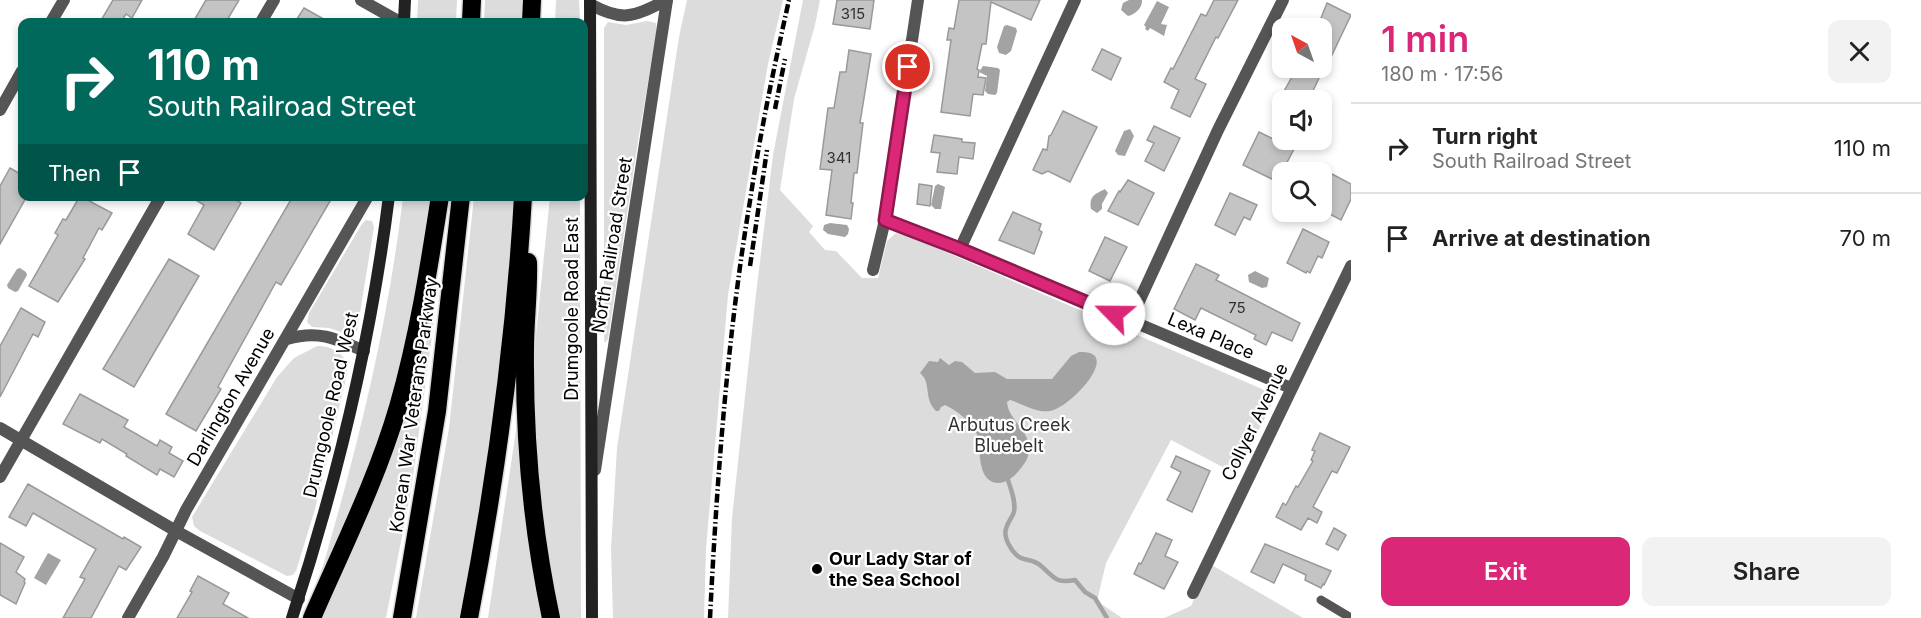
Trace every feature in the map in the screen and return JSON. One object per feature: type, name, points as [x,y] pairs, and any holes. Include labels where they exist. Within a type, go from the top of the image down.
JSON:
[{"type":"highway","points":[[471,18],[472,0]]},
{"type":"highway","points":[[531,18],[532,0]]},
{"type":"highway","points":[[312,618],[370,482],[398,409],[413,348],[439,201]]},
{"type":"highway","name":"Korean War Veterans Parkway","points":[[402,618],[435,422],[460,201]]},
{"type":"highway","points":[[469,618],[501,426],[525,201]]},
{"type":"highway","points":[[525,201],[529,288],[525,349],[528,460],[535,531],[551,618]]},
{"type":"main road","points":[[403,18],[405,0]]},
{"type":"main road","name":"Drumgoole Road East","points":[[590,2],[592,618]]},
{"type":"main road","name":"Drumgoole Road West","points":[[292,618],[332,488],[364,351],[388,201]]},
{"type":"street","points":[[53,18],[64,0]]},
{"type":"street","points":[[263,18],[274,0]]},
{"type":"street","points":[[361,0],[395,18]]},
{"type":"street","points":[[590,2],[612,15],[626,16],[643,12],[667,0]]},
{"type":"street","name":"North Railroad Street","points":[[591,495],[667,0]]},
{"type":"street","points":[[873,270],[885,220],[918,0]]},
{"type":"street","points":[[960,249],[1075,0]]},
{"type":"street","points":[[1130,321],[1218,130],[1283,0]]},
{"type":"street","points":[[0,110],[18,78]]},
{"type":"street","points":[[0,477],[158,201]]},
{"type":"street","name":"Darlington Avenue","points":[[128,618],[287,339],[301,310],[365,201]]},
{"type":"street","name":"Lexa Place","points":[[885,220],[960,249],[1291,388]]},
{"type":"street","name":"Collyer Avenue","points":[[1193,593],[1351,266]]},
{"type":"street","points":[[287,339],[317,334],[335,338],[364,351]]},
{"type":"street","points":[[0,428],[298,599]]},
{"type":"lane","points":[[1321,600],[1351,618]]},
{"type":"green space","points":[[418,0],[457,0],[456,18],[417,18]]},
{"type":"green space","points":[[485,0],[522,0],[521,18],[484,18]]},
{"type":"green space","points":[[556,0],[579,0],[580,18],[555,18]]},
{"type":"green space","points":[[687,0],[783,0],[768,64],[728,295],[706,549],[704,618],[613,618],[611,549],[617,448],[679,37]]},
{"type":"green space","name":"Arbutus Creek Bluebelt","points":[[803,0],[820,0],[794,99],[780,190],[813,226],[809,232],[825,250],[836,251],[862,278],[878,278],[887,241],[896,233],[909,236],[1262,389],[1268,394],[1271,406],[1236,474],[1171,440],[1106,563],[1097,601],[1122,618],[728,618],[732,518],[756,294],[773,155]]},
{"type":"green space","points":[[647,21],[656,23],[657,31],[608,339],[605,343],[604,28],[608,22],[626,25]]},
{"type":"green space","points":[[402,201],[435,201],[407,354],[369,474],[315,593],[368,397]]},
{"type":"green space","points":[[474,201],[514,201],[510,264],[492,434],[460,618],[416,618],[449,428]]},
{"type":"green space","points":[[550,201],[580,201],[581,618],[559,618],[536,489],[531,384]]},
{"type":"green space","points":[[366,220],[372,221],[374,227],[357,331],[351,335],[329,328],[312,327],[307,322],[309,313]]},
{"type":"green space","points":[[430,320],[434,321],[411,490],[386,618],[322,618],[385,470],[408,407]]},
{"type":"green space","points":[[317,346],[339,353],[346,362],[347,374],[315,509],[296,571],[293,575],[287,576],[200,531],[194,526],[192,517],[277,377],[294,358]]},
{"type":"green space","points":[[518,417],[545,618],[488,618]]},
{"type":"green space","points":[[1210,564],[1303,618],[1164,618],[1191,606]]},
{"type":"shaded area","points":[[1129,0],[1142,0],[1142,3],[1138,10],[1128,16],[1121,10],[1123,3]]},
{"type":"shaded area","points":[[1157,1],[1169,7],[1161,24],[1167,25],[1164,36],[1150,28],[1148,31],[1144,25]]},
{"type":"shaded area","points":[[1004,26],[1016,28],[1017,31],[1011,51],[1006,55],[999,53],[997,47]]},
{"type":"shaded area","points":[[983,66],[1000,70],[995,95],[985,91],[987,76],[979,72]]},
{"type":"shaded area","points":[[1130,129],[1134,136],[1125,156],[1118,155],[1115,151],[1124,131]]},
{"type":"shaded area","points":[[938,184],[945,187],[941,209],[935,209],[931,205],[935,186]]},
{"type":"shaded area","points":[[1105,189],[1108,193],[1102,209],[1097,213],[1091,209],[1092,198]]},
{"type":"shaded area","points":[[830,223],[847,225],[848,234],[845,237],[828,234],[823,230],[824,225]]},
{"type":"shaded area","points":[[20,268],[27,275],[18,291],[15,292],[7,285]]},
{"type":"shaded area","points":[[1255,271],[1269,278],[1267,287],[1262,288],[1249,282],[1248,275]]},
{"type":"shaded area","points":[[1079,352],[1092,354],[1097,359],[1090,379],[1070,400],[1050,411],[1035,409],[1010,400],[1007,402],[1011,414],[1028,441],[1029,450],[1026,461],[1019,471],[1002,483],[991,481],[986,477],[981,462],[978,438],[970,424],[945,405],[939,411],[932,406],[926,381],[920,373],[929,361],[938,362],[940,358],[949,365],[955,361],[962,362],[975,373],[995,372],[1007,379],[1052,379],[1071,356]]},
{"type":"shaded area","points":[[48,553],[61,560],[46,585],[34,578]]},
{"type":"building","points":[[113,0],[142,0],[132,18],[126,14],[124,18],[102,18]]},
{"type":"building","points":[[206,0],[239,0],[228,18],[195,18]]},
{"type":"building","points":[[837,0],[874,0],[870,29],[833,24]]},
{"type":"building","points":[[959,0],[1040,0],[1031,20],[991,2],[986,44],[982,44],[977,69],[979,70],[978,77],[986,78],[983,95],[973,94],[970,116],[941,112],[951,40],[947,40],[949,28],[954,29]]},
{"type":"building","points":[[1214,0],[1238,0],[1195,79],[1206,84],[1190,117],[1171,108],[1179,90],[1164,82],[1201,14],[1206,16]]},
{"type":"building","points":[[1327,3],[1351,15],[1332,55],[1332,18],[1321,18]]},
{"type":"building","points":[[304,8],[322,18],[298,18]]},
{"type":"building","points":[[1102,49],[1121,58],[1111,80],[1092,70]]},
{"type":"building","points":[[849,50],[871,54],[860,123],[863,123],[857,173],[854,173],[851,219],[826,215],[832,170],[820,169],[828,108],[834,108],[840,72],[846,72]]},
{"type":"building","points":[[1291,78],[1319,78],[1313,90],[1285,90]]},
{"type":"building","points":[[1063,111],[1097,127],[1070,182],[1048,171],[1042,174],[1033,170],[1043,149],[1047,150],[1049,136]]},
{"type":"building","points":[[1154,126],[1180,138],[1164,171],[1145,161],[1154,143],[1147,140]]},
{"type":"building","points":[[1259,132],[1272,138],[1272,150],[1293,150],[1287,162],[1272,162],[1272,179],[1243,165]]},
{"type":"building","points":[[934,135],[975,143],[973,159],[959,157],[957,174],[937,172],[940,153],[931,152]]},
{"type":"building","points":[[10,168],[18,173],[18,201],[24,201],[0,244],[0,186]]},
{"type":"building","points":[[1332,174],[1351,184],[1351,199],[1341,220],[1332,215]]},
{"type":"building","points":[[1128,180],[1154,193],[1138,225],[1108,211]]},
{"type":"building","points":[[919,184],[932,186],[930,206],[917,204]]},
{"type":"building","points":[[1230,193],[1257,205],[1250,220],[1244,217],[1235,235],[1215,225]]},
{"type":"building","points":[[77,201],[89,201],[112,213],[102,230],[99,228],[83,258],[85,259],[58,302],[29,286],[58,235],[55,233],[63,219],[66,220]]},
{"type":"building","points":[[197,201],[238,201],[241,203],[214,250],[188,234],[204,205]]},
{"type":"building","points":[[290,201],[330,201],[281,285],[276,282],[218,387],[221,389],[196,431],[166,414]]},
{"type":"building","points":[[1013,212],[1041,224],[1039,230],[1042,232],[1034,254],[999,240]]},
{"type":"building","points":[[1303,229],[1329,242],[1322,258],[1318,256],[1310,273],[1287,263]]},
{"type":"building","points":[[1105,237],[1127,247],[1110,281],[1089,271]]},
{"type":"building","points":[[169,259],[199,276],[134,387],[103,369]]},
{"type":"building","points":[[1196,264],[1219,275],[1216,280],[1300,323],[1292,341],[1272,332],[1266,345],[1254,339],[1256,335],[1201,308],[1195,320],[1174,309]]},
{"type":"building","points":[[21,308],[45,322],[38,337],[33,334],[0,397],[0,346]]},
{"type":"building","points":[[80,394],[128,420],[124,427],[157,446],[160,440],[172,447],[169,453],[183,461],[174,477],[160,469],[157,475],[102,439],[100,443],[63,424]]},
{"type":"building","points":[[1320,433],[1350,447],[1337,473],[1332,471],[1313,507],[1322,512],[1317,523],[1308,518],[1301,530],[1276,517],[1283,503],[1286,505],[1313,461],[1311,460],[1315,451],[1312,450]]},
{"type":"building","points":[[1176,456],[1210,471],[1192,512],[1167,500],[1181,472],[1171,467]]},
{"type":"building","points":[[28,484],[141,547],[126,570],[119,566],[91,618],[63,618],[85,579],[80,577],[96,549],[33,513],[26,526],[9,517]]},
{"type":"building","points":[[1334,528],[1346,535],[1338,550],[1326,544]]},
{"type":"building","points":[[1156,533],[1172,540],[1165,556],[1178,562],[1164,589],[1134,574]]},
{"type":"building","points":[[0,543],[24,557],[16,572],[25,579],[25,583],[16,604],[0,595]]},
{"type":"building","points":[[1265,544],[1331,571],[1324,585],[1321,588],[1305,580],[1306,575],[1283,564],[1274,583],[1251,572]]},
{"type":"building","points":[[198,576],[229,593],[223,604],[248,618],[177,618]]},
{"type":"waterway","points":[[1008,480],[1013,496],[1014,512],[1005,533],[1011,548],[1019,557],[1037,563],[1055,578],[1063,581],[1075,580],[1085,592],[1095,598],[1107,618]]},
{"type":"railway","points":[[710,618],[720,461],[735,305],[758,151],[789,0]]},
{"type":"railway","points":[[775,109],[785,59]]},
{"type":"railway","points":[[750,266],[767,150]]},
{"type":"place","name":"Our Lady Star of the Sea School","points":[[817,569]]},
{"type":"route","points":[[908,67],[885,220],[1114,314]]}]
